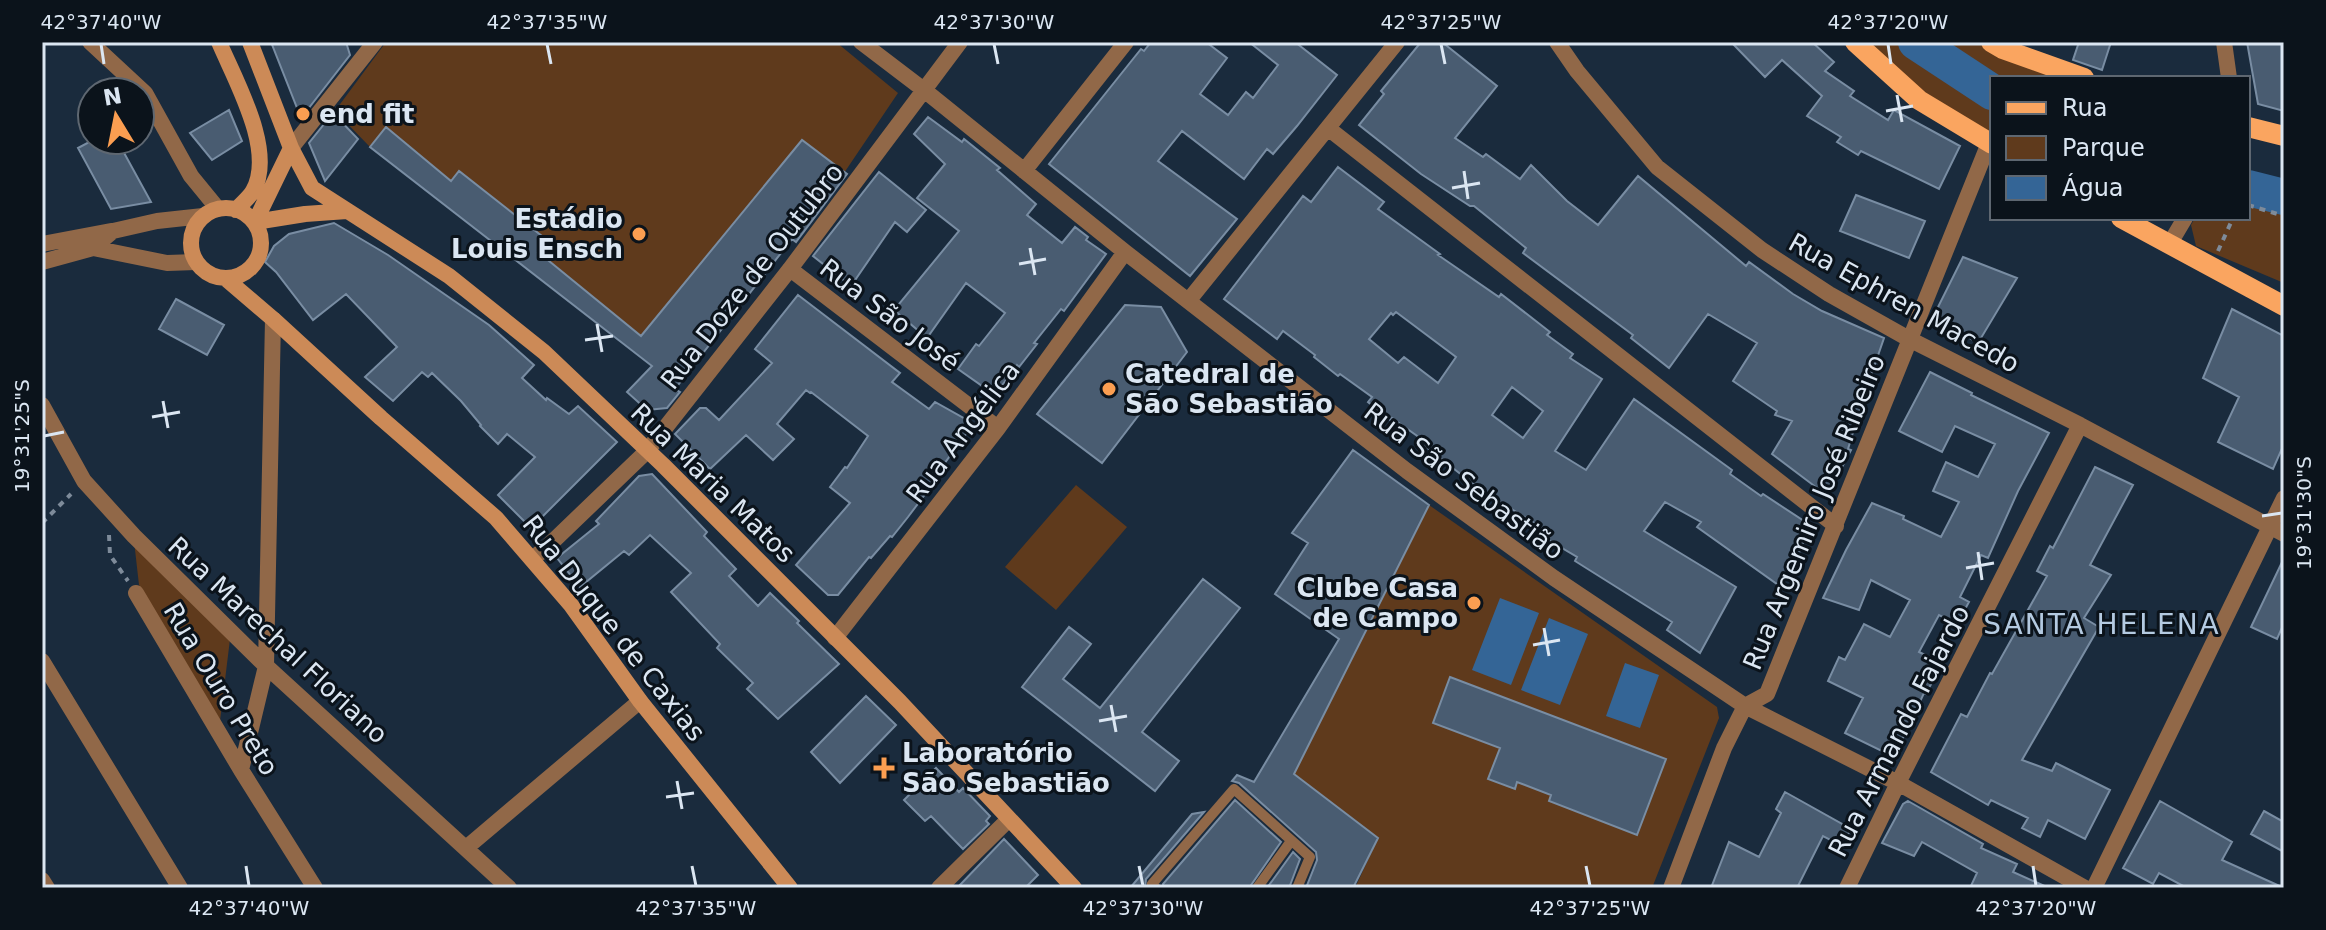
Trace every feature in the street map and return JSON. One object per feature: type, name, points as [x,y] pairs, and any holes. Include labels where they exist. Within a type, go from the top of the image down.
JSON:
[{"type":"main road","points":[[219,42],[252,121],[258,147],[259,172],[253,191],[236,210]]},
{"type":"main road","name":"Rua Maria Matos","points":[[250,42],[291,148],[312,188],[449,276],[544,352],[900,702],[1074,888]]},
{"type":"main road","points":[[1855,42],[1919,100],[1990,142]]},
{"type":"main road","points":[[1999,44],[2079,76]]},
{"type":"main road","points":[[2250,128],[2284,136]]},
{"type":"main road","points":[[255,222],[291,148]]},
{"type":"main road","points":[[236,210],[255,222],[262,244],[260,255],[246,273],[236,278],[205,273],[190,251],[193,228],[210,212],[236,210]]},
{"type":"main road","points":[[255,222],[347,211]]},
{"type":"main road","points":[[2125,220],[2284,306]]},
{"type":"main road","name":"Rua Duque de Caxias","points":[[225,278],[496,518],[571,605],[640,701],[790,888]]},
{"type":"street","points":[[42,244],[210,212],[145,93],[90,42]]},
{"type":"street","points":[[291,148],[375,42]]},
{"type":"street","name":"Rua São Sebastião","points":[[861,42],[1407,471],[1554,578],[1745,706],[1898,783],[2085,888]]},
{"type":"street","name":"Rua Doze de Outubro","points":[[532,559],[647,451],[790,269],[960,42]]},
{"type":"street","points":[[1024,171],[1126,42]]},
{"type":"street","points":[[1189,300],[1397,42]]},
{"type":"street","name":"Rua Ephren Macedo","points":[[1557,42],[1577,71],[1657,167],[1762,250],[1829,294],[1909,339],[2080,425],[2277,530]]},
{"type":"street","points":[[2224,42],[2229,76]]},
{"type":"street","points":[[1329,129],[1836,526]]},
{"type":"street","name":"Rua Argemiro José Ribeiro","points":[[1671,888],[1724,748],[1745,706],[1767,694],[1990,145]]},
{"type":"street","points":[[2169,245],[2184,220]]},
{"type":"street","points":[[42,262],[93,248],[113,231]]},
{"type":"street","points":[[93,248],[167,263],[196,262]]},
{"type":"street","name":"Rua Angélica","points":[[835,638],[998,428],[1125,252]]},
{"type":"street","name":"Rua São José","points":[[790,269],[998,428]]},
{"type":"street","points":[[241,770],[266,666],[273,319]]},
{"type":"street","name":"Rua Marechal Floriano","points":[[42,405],[84,481],[134,536],[266,666],[509,888]]},
{"type":"street","name":"Rua Armando Fajardo","points":[[1847,888],[2080,425]]},
{"type":"street","points":[[2094,888],[2277,530],[2284,498]]},
{"type":"street","name":"Rua Ouro Preto","points":[[136,593],[315,888]]},
{"type":"street","points":[[42,661],[180,888]]},
{"type":"street","points":[[466,848],[640,701]]},
{"type":"street","points":[[939,888],[1008,820]]},
{"type":"street","points":[[42,880],[47,888]]},
{"type":"lane","points":[[1156,888],[1152,884],[1234,789],[1310,857],[1297,888]]},
{"type":"lane","points":[[1257,888],[1291,841]]},
{"type":"path","points":[[2250,206],[2284,216]]},
{"type":"path","points":[[2214,269],[2232,220]]},
{"type":"path","points":[[42,523],[84,481]]},
{"type":"path","name":"Rua Ouro Preto","points":[[108,507],[110,555],[136,593]]},
{"type":"green space","name":"Estádio Louis Ensch","points":[[386,42],[836,42],[898,93],[844,173],[678,386],[370,147],[335,111]]},
{"type":"green space","points":[[1857,42],[1985,42],[2069,76],[1990,76],[1990,142]]},
{"type":"green space","points":[[2250,199],[2284,209],[2284,283],[2196,246],[2191,225],[2194,220],[2250,220]]},
{"type":"green space","points":[[1076,485],[1127,527],[1056,610],[1005,567]]},
{"type":"green space","name":"Clube Casa de Campo","points":[[1429,505],[1717,707],[1719,718],[1652,888],[1355,888],[1378,838],[1294,774]]},
{"type":"green space","points":[[133,532],[231,631],[220,721],[139,585]]},
{"type":"water","points":[[1500,598],[1539,613],[1511,685],[1472,670]]},
{"type":"water","points":[[1549,618],[1588,634],[1560,705],[1521,690]]},
{"type":"water","points":[[1625,663],[1659,675],[1640,728],[1606,716]]},
{"type":"building","points":[[271,42],[346,42],[350,55],[301,118]]},
{"type":"building","points":[[1151,42],[1206,42],[1227,58],[1200,94],[1228,115],[1246,92],[1253,98],[1278,65],[1249,42],[1295,42],[1337,75],[1273,154],[1267,149],[1244,179],[1182,131],[1158,161],[1237,219],[1190,276],[1049,164],[1141,49],[1144,51]]},
{"type":"building","points":[[1421,42],[1442,42],[1497,86],[1455,138],[1483,157],[1486,154],[1520,179],[1531,165],[1567,201],[1598,225],[1638,176],[1746,266],[1749,262],[1822,311],[1884,338],[1848,449],[1851,450],[1831,488],[1821,491],[1772,454],[1792,421],[1775,415],[1777,411],[1733,381],[1757,343],[1708,314],[1669,368],[1631,338],[1633,335],[1523,253],[1526,248],[1474,206],[1421,174],[1359,125],[1384,94],[1381,91]]},
{"type":"building","points":[[1731,42],[1812,42],[1834,62],[1825,71],[1854,91],[1850,96],[1888,120],[1894,110],[1960,146],[1939,189],[1861,151],[1858,155],[1837,142],[1841,137],[1807,116],[1822,96],[1782,60],[1765,77]]},
{"type":"building","points":[[2079,42],[2111,42],[2102,70],[2073,60]]},
{"type":"building","points":[[2247,42],[2284,42],[2284,111],[2258,104]]},
{"type":"building","points":[[229,110],[242,141],[212,160],[190,133]]},
{"type":"building","points":[[333,113],[358,139],[325,181],[309,143]]},
{"type":"building","points":[[928,117],[962,142],[964,139],[1000,168],[997,170],[1036,204],[1027,215],[1062,243],[1075,227],[1088,237],[1086,240],[1106,254],[995,395],[958,369],[1005,313],[966,283],[927,338],[894,310],[959,231],[917,198],[945,164],[914,134]]},
{"type":"building","points":[[386,127],[451,181],[459,171],[547,240],[538,252],[641,336],[802,140],[847,174],[796,242],[792,239],[675,389],[680,392],[667,408],[647,410],[627,392],[652,366],[370,147]]},
{"type":"building","points":[[82,156],[126,156],[151,202],[111,209]]},
{"type":"building","points":[[1338,167],[1384,202],[1378,209],[1438,255],[1499,297],[1501,294],[1550,332],[1547,335],[1573,354],[1570,358],[1602,379],[1555,451],[1586,470],[1634,399],[1732,470],[1730,474],[1810,525],[1794,566],[1781,587],[1697,527],[1701,522],[1665,502],[1644,531],[1736,587],[1700,653],[1667,630],[1672,622],[1575,561],[1577,557],[1545,538],[1549,532],[1482,491],[1425,446],[1427,443],[1392,418],[1390,420],[1368,402],[1372,397],[1340,374],[1338,376],[1283,331],[1277,339],[1224,299],[1303,196],[1311,202]],"holes":[[[1396,312],[1456,357],[1438,383],[1404,357],[1398,363],[1369,339],[1391,313]],[[1512,387],[1543,411],[1523,438],[1492,415]]]},
{"type":"building","points":[[879,172],[926,210],[907,232],[895,222],[851,286],[813,256]]},
{"type":"building","points":[[1856,195],[1925,221],[1909,258],[1840,231]]},
{"type":"building","points":[[334,223],[388,255],[489,325],[534,365],[522,378],[546,400],[569,414],[578,406],[617,442],[531,528],[498,495],[535,457],[507,434],[498,444],[432,373],[428,377],[422,372],[393,401],[365,377],[397,347],[346,294],[313,320],[265,262],[274,246],[289,234]]},
{"type":"building","points":[[1963,257],[2017,278],[1978,343],[1933,317]]},
{"type":"building","points":[[798,295],[900,373],[892,382],[929,409],[935,402],[967,420],[969,430],[908,517],[838,595],[828,595],[796,565],[850,503],[830,487],[868,436],[806,390],[777,424],[794,439],[773,460],[746,435],[710,469],[675,434],[700,408],[706,408],[719,420],[772,363],[755,349]]},
{"type":"building","points":[[176,299],[224,325],[207,355],[159,329]]},
{"type":"building","name":"Catedral de São Sebastião","points":[[1125,305],[1161,307],[1187,352],[1102,463],[1037,414]]},
{"type":"building","points":[[2232,309],[2284,336],[2284,444],[2273,469],[2218,442],[2239,397],[2203,378]]},
{"type":"building","points":[[1930,372],[2049,433],[2018,491],[1988,558],[1981,555],[1960,597],[1969,602],[1957,624],[1939,615],[1919,652],[1942,663],[1894,757],[1845,733],[1863,698],[1828,681],[1839,657],[1845,660],[1864,624],[1890,637],[1910,600],[1871,580],[1859,610],[1823,598],[1872,503],[1904,516],[1903,519],[1941,537],[1959,502],[1933,491],[1946,462],[1978,477],[1995,444],[1955,426],[1942,452],[1899,431]]},
{"type":"building","points":[[1353,450],[1429,505],[1294,774],[1378,838],[1353,888],[1306,888],[1317,860],[1316,852],[1239,783],[1232,781],[1237,775],[1254,782],[1339,639],[1275,594],[1308,543],[1292,533]]},
{"type":"building","points":[[2095,467],[2133,485],[2090,565],[2111,575],[2084,618],[2099,627],[2022,760],[2052,771],[2056,763],[2110,790],[2085,839],[2048,820],[2040,837],[2022,828],[2028,818],[1991,800],[1988,805],[1931,772],[1961,714],[1967,717],[2047,576],[2037,571],[2050,546],[2053,548]]},
{"type":"building","points":[[652,474],[707,532],[704,536],[736,569],[729,576],[758,606],[770,593],[839,664],[778,719],[747,689],[753,683],[717,648],[720,644],[671,592],[691,573],[650,535],[629,555],[624,551],[580,587],[557,558],[599,524],[596,521],[639,476]]},
{"type":"building","points":[[2284,558],[2284,623],[2277,639],[2251,627]]},
{"type":"building","points":[[1203,579],[1240,608],[1142,732],[1179,761],[1155,791],[1022,687],[1069,627],[1091,644],[1063,679],[1100,708]]},
{"type":"building","points":[[1450,677],[1666,759],[1637,835],[1549,801],[1551,795],[1517,782],[1515,789],[1488,779],[1500,748],[1433,723]]},
{"type":"building","points":[[866,696],[896,725],[840,783],[811,752]]},
{"type":"building","points":[[936,768],[959,792],[963,788],[990,816],[986,821],[989,824],[963,849],[931,816],[925,821],[904,800]]},
{"type":"building","points":[[1785,792],[1851,829],[1842,846],[1823,836],[1797,888],[1711,888],[1729,842],[1759,857],[1781,813],[1776,809]]},
{"type":"building","points":[[1235,800],[1281,842],[1249,888],[1164,888],[1163,884]]},
{"type":"building","points":[[1908,801],[1983,844],[1981,848],[2017,864],[2013,872],[2049,888],[1970,888],[1977,873],[1922,842],[1914,856],[1882,843],[1903,804]]},
{"type":"building","points":[[2160,801],[2232,842],[2222,860],[2284,888],[2187,888],[2159,873],[2153,884],[2123,868]]},
{"type":"building","points":[[2264,811],[2284,822],[2284,852],[2251,834]]},
{"type":"building","points":[[1204,812],[1146,879],[1145,888],[1130,888],[1192,814]]},
{"type":"building","points":[[1004,839],[1038,875],[1025,888],[957,888]]},
{"type":"building","points":[[1293,852],[1300,859],[1289,888],[1267,888]]},
{"type":"waterway","points":[[1916,42],[1990,91]]},
{"type":"waterway","points":[[2250,188],[2284,197]]},
{"type":"place","name":"end fit","points":[[303,114]]},
{"type":"place","name":"Estádio Louis Ensch","points":[[639,234]]},
{"type":"place","name":"Catedral de São Sebastião","points":[[1109,389]]},
{"type":"place","name":"Clube Casa de Campo","points":[[1474,603]]},
{"type":"place","name":"Laboratório São Sebastião","points":[[884,768]]},
{"type":"district","name":"SANTA HELENA","points":[[2102,624]]}]
